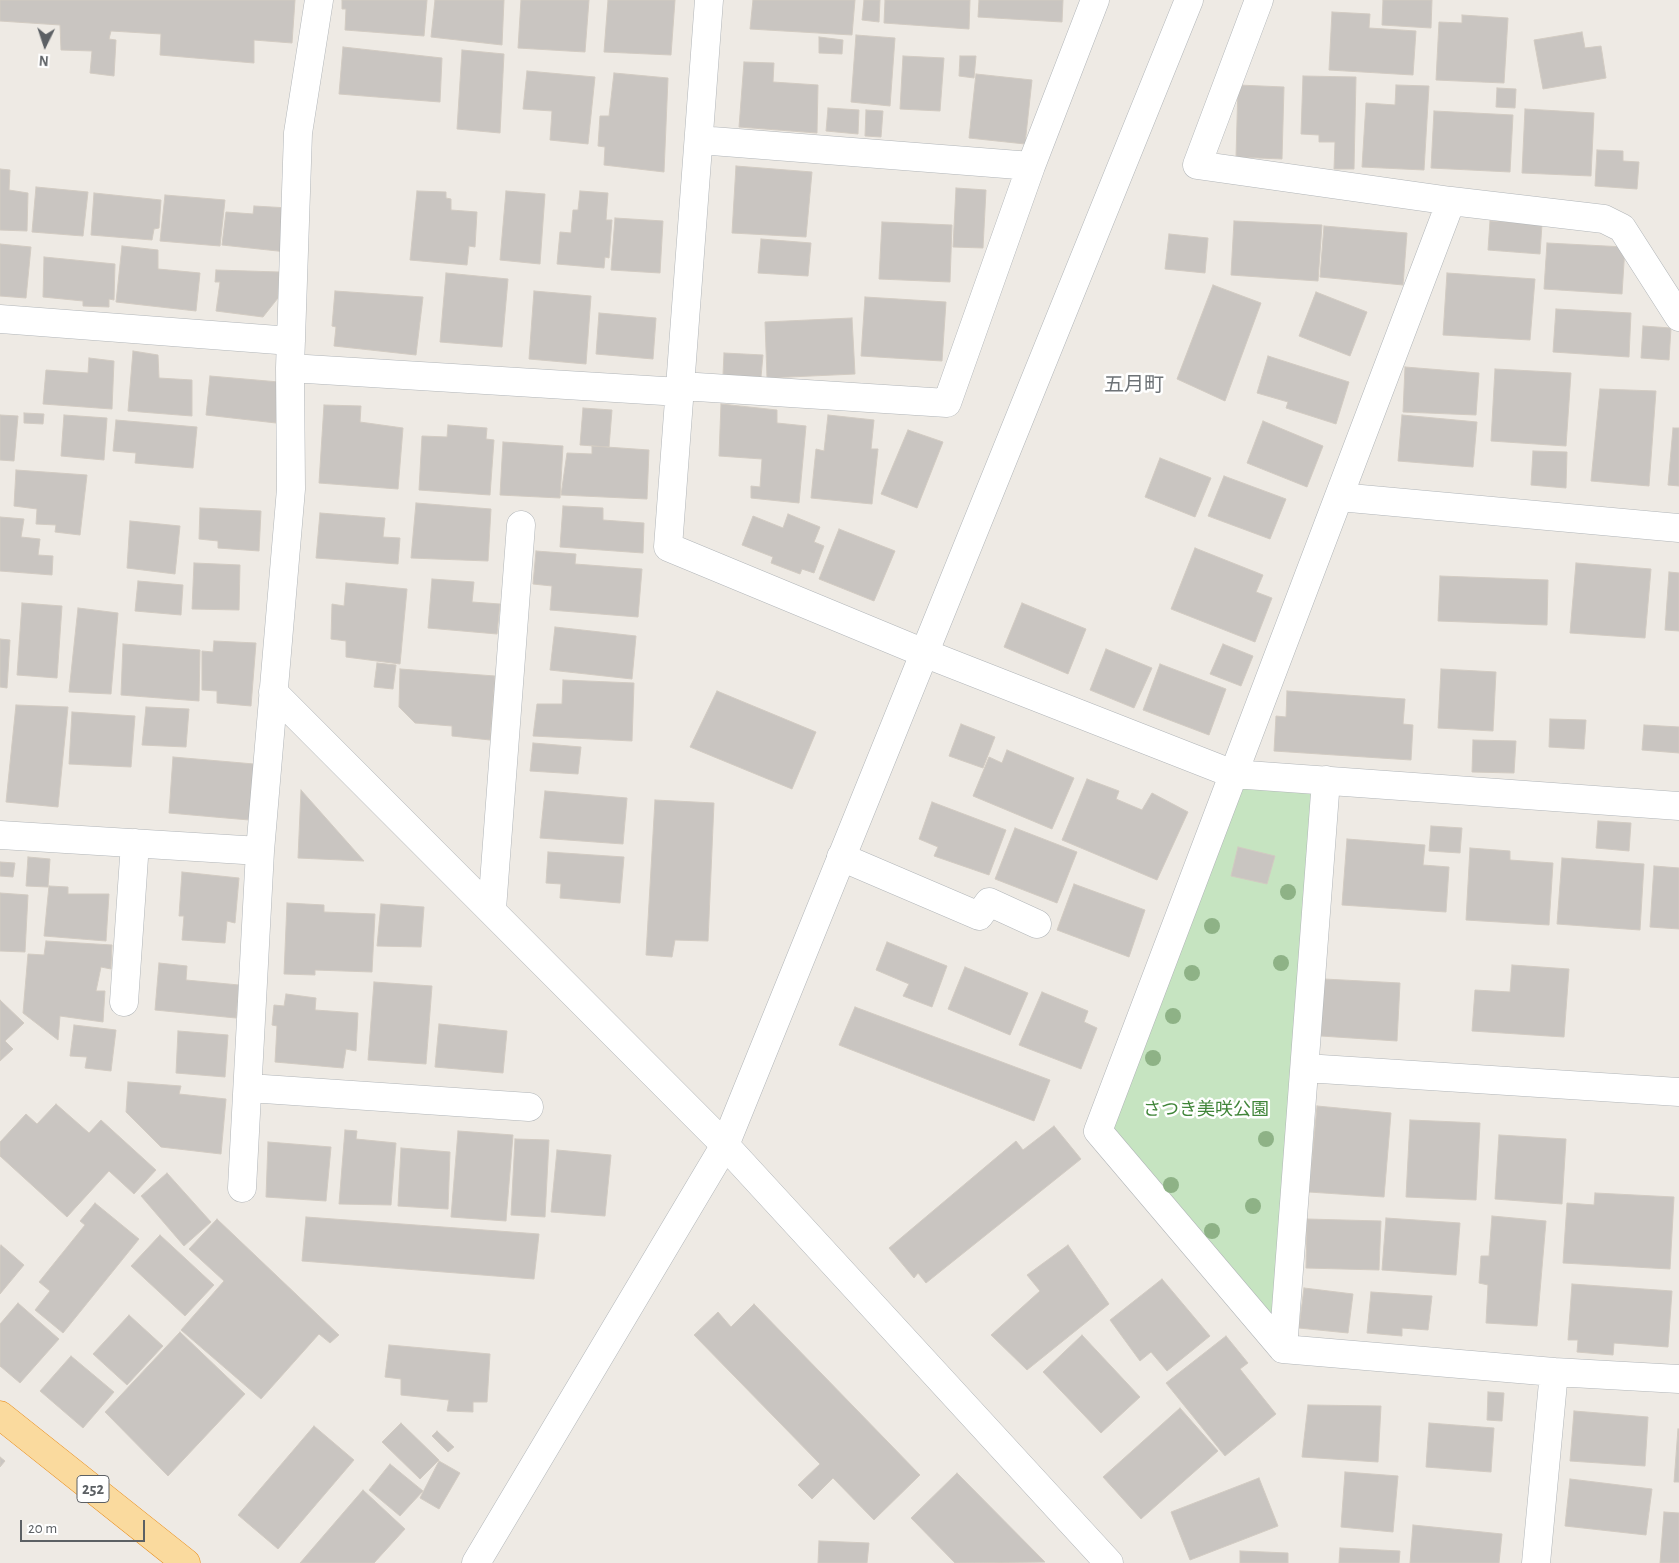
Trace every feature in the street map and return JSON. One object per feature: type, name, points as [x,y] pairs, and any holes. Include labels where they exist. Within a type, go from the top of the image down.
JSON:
[{"type":"highway","name":"252","points":[[0,1415],[186,1563]]},
{"type":"street","points":[[242,1188],[249,1088],[260,852],[291,489],[290,368],[298,133],[319,0]]},
{"type":"street","points":[[709,0],[668,547],[924,653],[1233,774],[1679,806]]},
{"type":"street","points":[[290,368],[947,403],[1031,166],[1095,0]]},
{"type":"street","points":[[476,1563],[725,1145],[1189,0]]},
{"type":"street","points":[[1259,0],[1197,165],[1450,201],[1604,219],[1622,228],[1679,317]]},
{"type":"street","points":[[699,140],[1031,166]]},
{"type":"street","points":[[1450,201],[1098,1131],[1283,1349],[1554,1372],[1679,1379]]},
{"type":"street","points":[[0,319],[291,341]]},
{"type":"street","points":[[1338,497],[1679,528]]},
{"type":"street","points":[[492,909],[521,525]]},
{"type":"street","points":[[273,692],[492,909],[725,1145],[1109,1563]]},
{"type":"street","points":[[1283,1349],[1326,780]]},
{"type":"street","points":[[0,835],[260,852]]},
{"type":"street","points":[[124,1002],[135,843]]},
{"type":"street","points":[[841,857],[979,916],[989,902],[1038,924]]},
{"type":"street","points":[[1305,1068],[1679,1092]]},
{"type":"street","points":[[249,1088],[529,1107]]},
{"type":"street","points":[[1536,1563],[1554,1372]]},
{"type":"green space","name":"さつき美咲公園","points":[[1240,787],[1315,791],[1274,1321],[1110,1128]]},
{"type":"building","points":[[0,0],[295,0],[292,43],[254,40],[254,63],[160,55],[161,34],[111,31],[109,39],[116,40],[114,76],[90,73],[92,51],[61,50],[60,25],[0,21]]},
{"type":"building","points":[[342,0],[427,0],[424,36],[345,30],[346,9],[342,9]]},
{"type":"building","points":[[435,0],[504,0],[502,45],[431,37]]},
{"type":"building","points":[[521,0],[589,0],[585,52],[518,48]]},
{"type":"building","points":[[608,0],[675,0],[671,55],[604,52]]},
{"type":"building","points":[[753,0],[855,0],[852,35],[750,29]]},
{"type":"building","points":[[864,0],[880,0],[879,22],[862,20]]},
{"type":"building","points":[[885,0],[970,0],[969,29],[884,23]]},
{"type":"building","points":[[979,0],[1063,0],[1062,22],[978,17]]},
{"type":"building","points":[[1383,0],[1432,0],[1431,28],[1382,25]]},
{"type":"building","points":[[1332,12],[1370,14],[1369,28],[1416,31],[1413,75],[1329,70]]},
{"type":"building","points":[[1462,15],[1508,18],[1504,83],[1436,80],[1439,22],[1462,23]]},
{"type":"building","points":[[1582,32],[1585,48],[1601,46],[1606,78],[1543,89],[1534,40]]},
{"type":"building","points":[[856,35],[895,38],[890,106],[851,102]]},
{"type":"building","points":[[819,37],[843,40],[842,54],[819,53]]},
{"type":"building","points":[[343,47],[442,58],[440,102],[339,94]]},
{"type":"building","points":[[462,50],[504,54],[500,133],[457,129]]},
{"type":"building","points":[[903,56],[944,58],[940,111],[900,109]]},
{"type":"building","points":[[960,56],[976,56],[974,78],[959,76]]},
{"type":"building","points":[[744,62],[774,63],[773,82],[818,85],[817,133],[739,127]]},
{"type":"building","points":[[527,71],[595,77],[588,144],[550,140],[552,111],[523,109]]},
{"type":"building","points":[[614,73],[668,78],[664,172],[604,165],[605,147],[598,146],[600,116],[609,116]]},
{"type":"building","points":[[976,74],[1032,80],[1025,144],[969,138]]},
{"type":"building","points":[[1303,76],[1356,77],[1354,169],[1334,169],[1335,142],[1319,142],[1319,135],[1301,134]]},
{"type":"building","points":[[1238,85],[1284,87],[1282,159],[1236,157]]},
{"type":"building","points":[[1396,85],[1429,86],[1424,170],[1362,167],[1366,103],[1395,105]]},
{"type":"building","points":[[1497,88],[1516,89],[1515,108],[1496,107]]},
{"type":"building","points":[[828,108],[859,110],[858,134],[826,131]]},
{"type":"building","points":[[1525,109],[1594,113],[1591,176],[1522,173]]},
{"type":"building","points":[[866,110],[883,111],[881,137],[865,136]]},
{"type":"building","points":[[1434,111],[1513,115],[1510,172],[1431,168]]},
{"type":"building","points":[[1597,150],[1623,151],[1623,161],[1639,162],[1637,189],[1595,186]]},
{"type":"building","points":[[736,166],[812,172],[806,237],[732,233]]},
{"type":"building","points":[[0,169],[10,170],[9,190],[28,193],[27,231],[0,230]]},
{"type":"building","points":[[36,187],[88,192],[83,236],[32,232]]},
{"type":"building","points":[[956,188],[986,190],[983,248],[953,247]]},
{"type":"building","points":[[417,191],[446,192],[446,198],[451,199],[451,210],[477,212],[475,247],[469,246],[467,265],[410,260]]},
{"type":"building","points":[[506,191],[545,194],[540,264],[500,260]]},
{"type":"building","points":[[580,191],[608,193],[606,220],[612,220],[609,258],[605,257],[604,268],[557,264],[560,232],[571,233],[573,210],[578,210]]},
{"type":"building","points":[[94,193],[161,200],[159,228],[154,229],[152,240],[91,235]]},
{"type":"building","points":[[165,195],[225,200],[220,246],[160,241]]},
{"type":"building","points":[[254,206],[289,208],[287,252],[222,245],[226,212],[253,214]]},
{"type":"building","points":[[615,218],[663,221],[660,273],[611,270]]},
{"type":"building","points":[[1234,221],[1322,225],[1318,281],[1231,275]]},
{"type":"building","points":[[1490,221],[1542,224],[1540,254],[1488,250]]},
{"type":"building","points":[[882,222],[952,225],[950,282],[879,279]]},
{"type":"building","points":[[1324,226],[1407,233],[1403,285],[1320,277]]},
{"type":"building","points":[[1169,234],[1208,238],[1205,273],[1165,269]]},
{"type":"building","points":[[761,239],[811,243],[808,276],[758,273]]},
{"type":"building","points":[[1547,243],[1625,247],[1622,294],[1544,289]]},
{"type":"building","points":[[0,244],[31,247],[26,298],[0,296]]},
{"type":"building","points":[[122,246],[158,250],[158,269],[200,273],[196,311],[116,302]]},
{"type":"building","points":[[44,257],[115,264],[114,300],[109,299],[109,307],[83,306],[83,301],[43,297]]},
{"type":"building","points":[[216,270],[279,272],[278,298],[263,317],[216,311],[220,282],[215,282]]},
{"type":"building","points":[[446,273],[508,279],[502,347],[440,342]]},
{"type":"building","points":[[1447,273],[1535,279],[1530,340],[1443,335]]},
{"type":"building","points":[[1213,285],[1261,303],[1225,401],[1177,379]]},
{"type":"building","points":[[335,291],[423,297],[416,355],[334,346],[336,327],[332,326]]},
{"type":"building","points":[[534,291],[591,296],[586,364],[529,359]]},
{"type":"building","points":[[1316,292],[1367,312],[1350,356],[1299,336]]},
{"type":"building","points":[[865,297],[946,302],[942,361],[861,356]]},
{"type":"building","points":[[1556,309],[1631,313],[1629,357],[1553,352]]},
{"type":"building","points":[[599,313],[656,318],[653,359],[596,354]]},
{"type":"building","points":[[852,318],[855,374],[767,378],[765,322]]},
{"type":"building","points":[[1643,326],[1671,328],[1669,360],[1641,358]]},
{"type":"building","points":[[133,351],[158,355],[159,378],[192,380],[192,416],[128,411]]},
{"type":"building","points":[[724,353],[763,355],[761,377],[723,375]]},
{"type":"building","points":[[1268,356],[1349,382],[1336,424],[1286,408],[1288,402],[1257,393]]},
{"type":"building","points":[[89,358],[114,361],[112,409],[43,404],[46,370],[88,373]]},
{"type":"building","points":[[1405,367],[1479,373],[1476,415],[1403,412]]},
{"type":"building","points":[[1495,369],[1571,373],[1566,446],[1491,441]]},
{"type":"building","points":[[210,376],[279,382],[276,423],[206,415]]},
{"type":"building","points":[[1600,389],[1656,391],[1649,486],[1591,481]]},
{"type":"building","points":[[721,404],[777,410],[777,423],[806,426],[799,503],[751,498],[751,486],[760,487],[762,459],[719,456]]},
{"type":"building","points":[[324,405],[361,406],[360,422],[403,428],[398,489],[319,483]]},
{"type":"building","points":[[583,408],[612,410],[609,447],[580,445]]},
{"type":"building","points":[[24,413],[44,414],[43,424],[24,423]]},
{"type":"building","points":[[0,415],[18,416],[14,461],[0,460]]},
{"type":"building","points":[[64,415],[107,418],[104,460],[61,456]]},
{"type":"building","points":[[828,415],[874,420],[871,449],[878,449],[872,504],[811,498],[816,449],[824,451]]},
{"type":"building","points":[[1402,415],[1477,422],[1473,467],[1398,461]]},
{"type":"building","points":[[116,420],[197,427],[193,468],[135,463],[136,453],[113,451]]},
{"type":"building","points":[[1263,421],[1323,446],[1307,487],[1247,463]]},
{"type":"building","points":[[448,425],[487,428],[486,439],[494,440],[490,495],[419,490],[422,436],[447,437]]},
{"type":"building","points":[[1673,428],[1679,428],[1679,486],[1668,485]]},
{"type":"building","points":[[908,430],[943,442],[917,508],[881,494]]},
{"type":"building","points":[[503,442],[563,446],[560,498],[500,495]]},
{"type":"building","points":[[592,446],[649,450],[647,499],[561,495],[567,453],[592,454]]},
{"type":"building","points":[[1533,451],[1567,452],[1566,488],[1531,485]]},
{"type":"building","points":[[1160,458],[1211,478],[1195,517],[1145,497]]},
{"type":"building","points":[[16,470],[87,475],[80,535],[55,532],[56,525],[36,524],[37,509],[14,506]]},
{"type":"building","points":[[1224,476],[1286,499],[1270,539],[1208,516]]},
{"type":"building","points":[[416,503],[491,509],[488,561],[411,558]]},
{"type":"building","points":[[563,506],[603,508],[603,520],[644,523],[643,553],[560,547]]},
{"type":"building","points":[[200,508],[261,511],[259,551],[218,548],[218,541],[199,539]]},
{"type":"building","points":[[320,513],[385,518],[383,537],[400,538],[398,564],[316,558]]},
{"type":"building","points":[[788,514],[820,527],[814,542],[824,546],[814,573],[802,569],[800,574],[771,563],[773,557],[742,545],[753,516],[783,528]]},
{"type":"building","points":[[0,517],[24,519],[21,537],[40,539],[38,555],[53,556],[52,575],[0,571]]},
{"type":"building","points":[[130,521],[180,526],[175,574],[127,568]]},
{"type":"building","points":[[839,529],[895,551],[874,601],[819,579]]},
{"type":"building","points":[[1195,548],[1263,575],[1256,592],[1272,598],[1255,642],[1171,609]]},
{"type":"building","points":[[536,551],[576,554],[575,564],[642,569],[638,617],[550,610],[552,586],[533,584]]},
{"type":"building","points":[[194,563],[240,565],[239,610],[192,609]]},
{"type":"building","points":[[1576,563],[1651,569],[1645,638],[1570,633]]},
{"type":"building","points":[[1669,572],[1679,573],[1679,631],[1665,630]]},
{"type":"building","points":[[1440,576],[1548,580],[1547,625],[1438,621]]},
{"type":"building","points":[[432,579],[474,582],[472,602],[500,604],[497,634],[428,628]]},
{"type":"building","points":[[138,581],[183,585],[181,615],[135,611]]},
{"type":"building","points":[[346,583],[407,589],[400,664],[346,657],[346,641],[331,639],[332,604],[344,606]]},
{"type":"building","points":[[22,603],[62,606],[57,678],[17,675]]},
{"type":"building","points":[[1022,603],[1086,629],[1068,674],[1004,647]]},
{"type":"building","points":[[78,608],[118,613],[111,694],[69,692]]},
{"type":"building","points":[[555,627],[636,636],[632,679],[550,670]]},
{"type":"building","points":[[0,639],[10,640],[7,688],[0,687]]},
{"type":"building","points":[[214,641],[256,643],[251,706],[217,703],[217,691],[202,690],[202,651],[213,652]]},
{"type":"building","points":[[123,644],[200,650],[199,701],[121,695]]},
{"type":"building","points":[[1223,644],[1253,656],[1241,686],[1210,674]]},
{"type":"building","points":[[1106,649],[1152,668],[1134,708],[1090,690]]},
{"type":"building","points":[[377,663],[396,665],[393,689],[374,687]]},
{"type":"building","points":[[1160,664],[1226,689],[1209,735],[1143,710]]},
{"type":"building","points":[[400,669],[495,676],[490,740],[452,736],[452,726],[415,723],[399,707]]},
{"type":"building","points":[[1441,669],[1496,672],[1493,731],[1438,728]]},
{"type":"building","points":[[563,680],[634,683],[632,741],[533,736],[537,704],[562,704]]},
{"type":"building","points":[[717,691],[816,732],[792,789],[690,747]]},
{"type":"building","points":[[1287,691],[1405,699],[1403,724],[1413,725],[1411,760],[1274,751],[1276,716],[1286,717]]},
{"type":"building","points":[[16,705],[68,707],[58,807],[6,802]]},
{"type":"building","points":[[146,707],[189,709],[186,747],[142,745]]},
{"type":"building","points":[[72,712],[135,716],[131,767],[69,764]]},
{"type":"building","points":[[1550,719],[1586,720],[1584,749],[1549,747]]},
{"type":"building","points":[[961,724],[995,737],[983,768],[949,756]]},
{"type":"building","points":[[1644,725],[1679,727],[1679,753],[1642,750]]},
{"type":"building","points":[[1473,740],[1516,741],[1514,773],[1472,772]]},
{"type":"building","points":[[533,743],[581,747],[578,774],[530,771]]},
{"type":"building","points":[[1007,750],[1074,778],[1052,829],[973,796],[989,757],[1002,763]]},
{"type":"building","points":[[173,757],[254,764],[249,820],[169,813]]},
{"type":"building","points":[[1087,779],[1119,791],[1116,799],[1142,810],[1152,793],[1188,812],[1157,880],[1062,840]]},
{"type":"building","points":[[301,790],[364,861],[298,858]]},
{"type":"building","points":[[545,791],[627,798],[623,844],[540,838]]},
{"type":"building","points":[[655,800],[714,803],[708,941],[675,940],[672,957],[646,955]]},
{"type":"building","points":[[932,802],[1006,830],[989,875],[934,856],[938,847],[919,839]]},
{"type":"building","points":[[1598,821],[1631,823],[1629,851],[1596,848]]},
{"type":"building","points":[[1431,826],[1462,828],[1460,853],[1429,851]]},
{"type":"building","points":[[1015,828],[1077,852],[1057,903],[995,879]]},
{"type":"building","points":[[1347,839],[1425,845],[1423,865],[1449,867],[1446,912],[1342,905]]},
{"type":"building","points":[[1238,847],[1275,856],[1267,884],[1231,876]]},
{"type":"building","points":[[1470,848],[1510,851],[1510,860],[1553,863],[1549,925],[1466,920]]},
{"type":"building","points":[[548,852],[624,857],[620,903],[560,898],[561,884],[546,883]]},
{"type":"building","points":[[28,857],[50,859],[48,887],[26,886]]},
{"type":"building","points":[[1562,858],[1644,864],[1640,930],[1557,924]]},
{"type":"building","points":[[0,862],[15,863],[13,877],[0,876]]},
{"type":"building","points":[[1654,866],[1679,868],[1679,929],[1650,927]]},
{"type":"building","points":[[182,872],[239,878],[235,923],[227,921],[225,943],[182,940],[184,916],[179,916]]},
{"type":"building","points":[[1074,884],[1145,910],[1129,957],[1057,930]]},
{"type":"building","points":[[49,886],[68,887],[68,894],[109,894],[106,941],[44,936]]},
{"type":"building","points":[[0,893],[28,895],[25,952],[0,951]]},
{"type":"building","points":[[287,903],[324,905],[324,912],[375,914],[372,972],[315,970],[315,975],[284,974]]},
{"type":"building","points":[[381,904],[424,907],[421,947],[377,946]]},
{"type":"building","points":[[46,941],[112,945],[111,969],[101,967],[96,991],[105,991],[103,1022],[60,1016],[58,1040],[23,1013],[28,954],[44,955]]},
{"type":"building","points":[[887,942],[947,966],[932,1007],[903,996],[909,984],[876,970]]},
{"type":"building","points":[[159,963],[187,966],[186,980],[239,985],[236,1018],[155,1010]]},
{"type":"building","points":[[1512,965],[1569,969],[1564,1037],[1472,1031],[1475,990],[1510,992]]},
{"type":"building","points":[[965,967],[1028,993],[1010,1035],[948,1009]]},
{"type":"building","points":[[1324,979],[1400,983],[1397,1041],[1321,1036]]},
{"type":"building","points":[[374,982],[432,986],[426,1064],[368,1060]]},
{"type":"building","points":[[1042,992],[1088,1011],[1084,1022],[1097,1028],[1081,1069],[1019,1045]]},
{"type":"building","points":[[286,994],[316,998],[315,1010],[358,1013],[356,1051],[346,1049],[343,1068],[275,1062],[277,1026],[272,1025],[274,1005],[284,1006]]},
{"type":"building","points":[[0,1000],[24,1023],[5,1041],[13,1049],[0,1061]]},
{"type":"building","points":[[855,1007],[1050,1080],[1034,1121],[839,1045]]},
{"type":"building","points":[[439,1024],[507,1031],[503,1073],[435,1067]]},
{"type":"building","points":[[74,1025],[116,1030],[111,1071],[85,1068],[87,1057],[70,1056]]},
{"type":"building","points":[[178,1031],[228,1035],[225,1077],[176,1073]]},
{"type":"building","points":[[128,1082],[181,1086],[179,1094],[226,1099],[221,1154],[161,1147],[126,1112]]},
{"type":"building","points":[[56,1104],[89,1133],[101,1120],[156,1170],[134,1194],[109,1171],[67,1217],[0,1156],[0,1142],[26,1114],[37,1124]]},
{"type":"building","points":[[1317,1106],[1391,1113],[1384,1197],[1309,1192]]},
{"type":"building","points":[[1410,1120],[1480,1123],[1476,1200],[1406,1197]]},
{"type":"building","points":[[1054,1126],[1081,1159],[926,1283],[918,1273],[914,1278],[889,1248],[1016,1141],[1023,1150]]},
{"type":"building","points":[[345,1130],[357,1131],[356,1139],[396,1143],[391,1205],[339,1204]]},
{"type":"building","points":[[458,1131],[513,1135],[506,1221],[451,1217]]},
{"type":"building","points":[[1499,1135],[1566,1139],[1562,1204],[1495,1199]]},
{"type":"building","points":[[515,1139],[549,1140],[545,1217],[511,1215]]},
{"type":"building","points":[[268,1142],[331,1147],[326,1201],[266,1197]]},
{"type":"building","points":[[401,1148],[450,1152],[448,1209],[398,1206]]},
{"type":"building","points":[[557,1150],[611,1155],[605,1216],[551,1212]]},
{"type":"building","points":[[167,1173],[211,1222],[184,1246],[141,1196]]},
{"type":"building","points":[[1595,1193],[1674,1197],[1670,1269],[1563,1263],[1567,1203],[1594,1205]]},
{"type":"building","points":[[95,1203],[139,1239],[63,1333],[35,1310],[50,1291],[39,1282],[85,1225],[80,1221]]},
{"type":"building","points":[[1492,1216],[1546,1221],[1537,1326],[1486,1323],[1488,1285],[1479,1283],[1481,1256],[1489,1256]]},
{"type":"building","points":[[306,1217],[539,1234],[534,1279],[302,1261]]},
{"type":"building","points":[[1386,1218],[1460,1223],[1456,1275],[1382,1270]]},
{"type":"building","points":[[217,1219],[339,1335],[330,1343],[319,1334],[261,1399],[181,1330],[224,1281],[189,1249]]},
{"type":"building","points":[[1307,1219],[1381,1221],[1379,1270],[1306,1268]]},
{"type":"building","points":[[160,1235],[214,1285],[185,1316],[131,1266]]},
{"type":"building","points":[[1,1245],[24,1265],[0,1294],[0,1247]]},
{"type":"building","points":[[1068,1245],[1109,1304],[1027,1370],[991,1335],[1040,1291],[1027,1275]]},
{"type":"building","points":[[1162,1279],[1210,1336],[1167,1371],[1151,1352],[1140,1361],[1110,1320]]},
{"type":"building","points":[[1572,1284],[1672,1291],[1668,1347],[1614,1343],[1613,1355],[1577,1352],[1578,1340],[1568,1340]]},
{"type":"building","points":[[1304,1288],[1353,1294],[1348,1333],[1299,1328]]},
{"type":"building","points":[[1371,1292],[1432,1296],[1428,1330],[1402,1328],[1402,1336],[1367,1333]]},
{"type":"building","points":[[18,1303],[59,1339],[20,1383],[0,1366],[0,1324]]},
{"type":"building","points":[[754,1304],[920,1475],[874,1520],[833,1478],[812,1499],[798,1485],[820,1464],[694,1335],[718,1312],[731,1327]]},
{"type":"building","points":[[129,1315],[163,1346],[127,1385],[93,1354]]},
{"type":"building","points":[[180,1332],[245,1394],[168,1476],[105,1412]]},
{"type":"building","points":[[1082,1335],[1140,1397],[1101,1433],[1043,1372]]},
{"type":"building","points":[[1226,1336],[1248,1363],[1240,1369],[1276,1414],[1225,1456],[1166,1383]]},
{"type":"building","points":[[389,1345],[490,1354],[487,1402],[473,1402],[473,1412],[447,1411],[449,1400],[401,1395],[401,1379],[385,1377]]},
{"type":"building","points":[[71,1356],[114,1392],[83,1428],[40,1391]]},
{"type":"building","points":[[1488,1392],[1504,1393],[1502,1421],[1487,1420]]},
{"type":"building","points":[[1308,1405],[1381,1406],[1378,1462],[1302,1457]]},
{"type":"building","points":[[1180,1408],[1218,1451],[1141,1519],[1103,1477]]},
{"type":"building","points":[[1574,1411],[1648,1417],[1645,1466],[1570,1461]]},
{"type":"building","points":[[401,1423],[439,1460],[420,1479],[382,1442]]},
{"type":"building","points":[[1429,1423],[1494,1428],[1491,1472],[1426,1467]]},
{"type":"building","points":[[314,1426],[354,1460],[278,1549],[238,1515]]},
{"type":"building","points":[[1678,1429],[1679,1482],[1674,1482]]},
{"type":"building","points":[[437,1431],[454,1447],[448,1452],[432,1436]]},
{"type":"building","points":[[0,1457],[5,1461],[0,1467]]},
{"type":"building","points":[[439,1461],[460,1473],[439,1509],[420,1498]]},
{"type":"building","points":[[390,1464],[423,1491],[400,1516],[369,1490]]},
{"type":"building","points":[[1345,1472],[1398,1476],[1393,1532],[1341,1527]]},
{"type":"building","points":[[957,1473],[1045,1562],[955,1563],[911,1518]]},
{"type":"building","points":[[1259,1478],[1278,1526],[1190,1560],[1171,1512]]},
{"type":"building","points":[[1570,1479],[1652,1489],[1646,1535],[1565,1526]]},
{"type":"building","points":[[363,1490],[405,1529],[374,1563],[300,1563]]},
{"type":"building","points":[[1664,1512],[1679,1513],[1679,1563],[1660,1563]]},
{"type":"building","points":[[1413,1525],[1502,1534],[1499,1563],[1410,1563]]},
{"type":"building","points":[[819,1541],[869,1543],[867,1563],[818,1563]]},
{"type":"building","points":[[1340,1548],[1400,1551],[1399,1563],[1339,1563]]},
{"type":"building","points":[[1240,1551],[1288,1553],[1288,1563],[1240,1563]]},
{"type":"district","name":"五月町","points":[[1134,385]]}]
